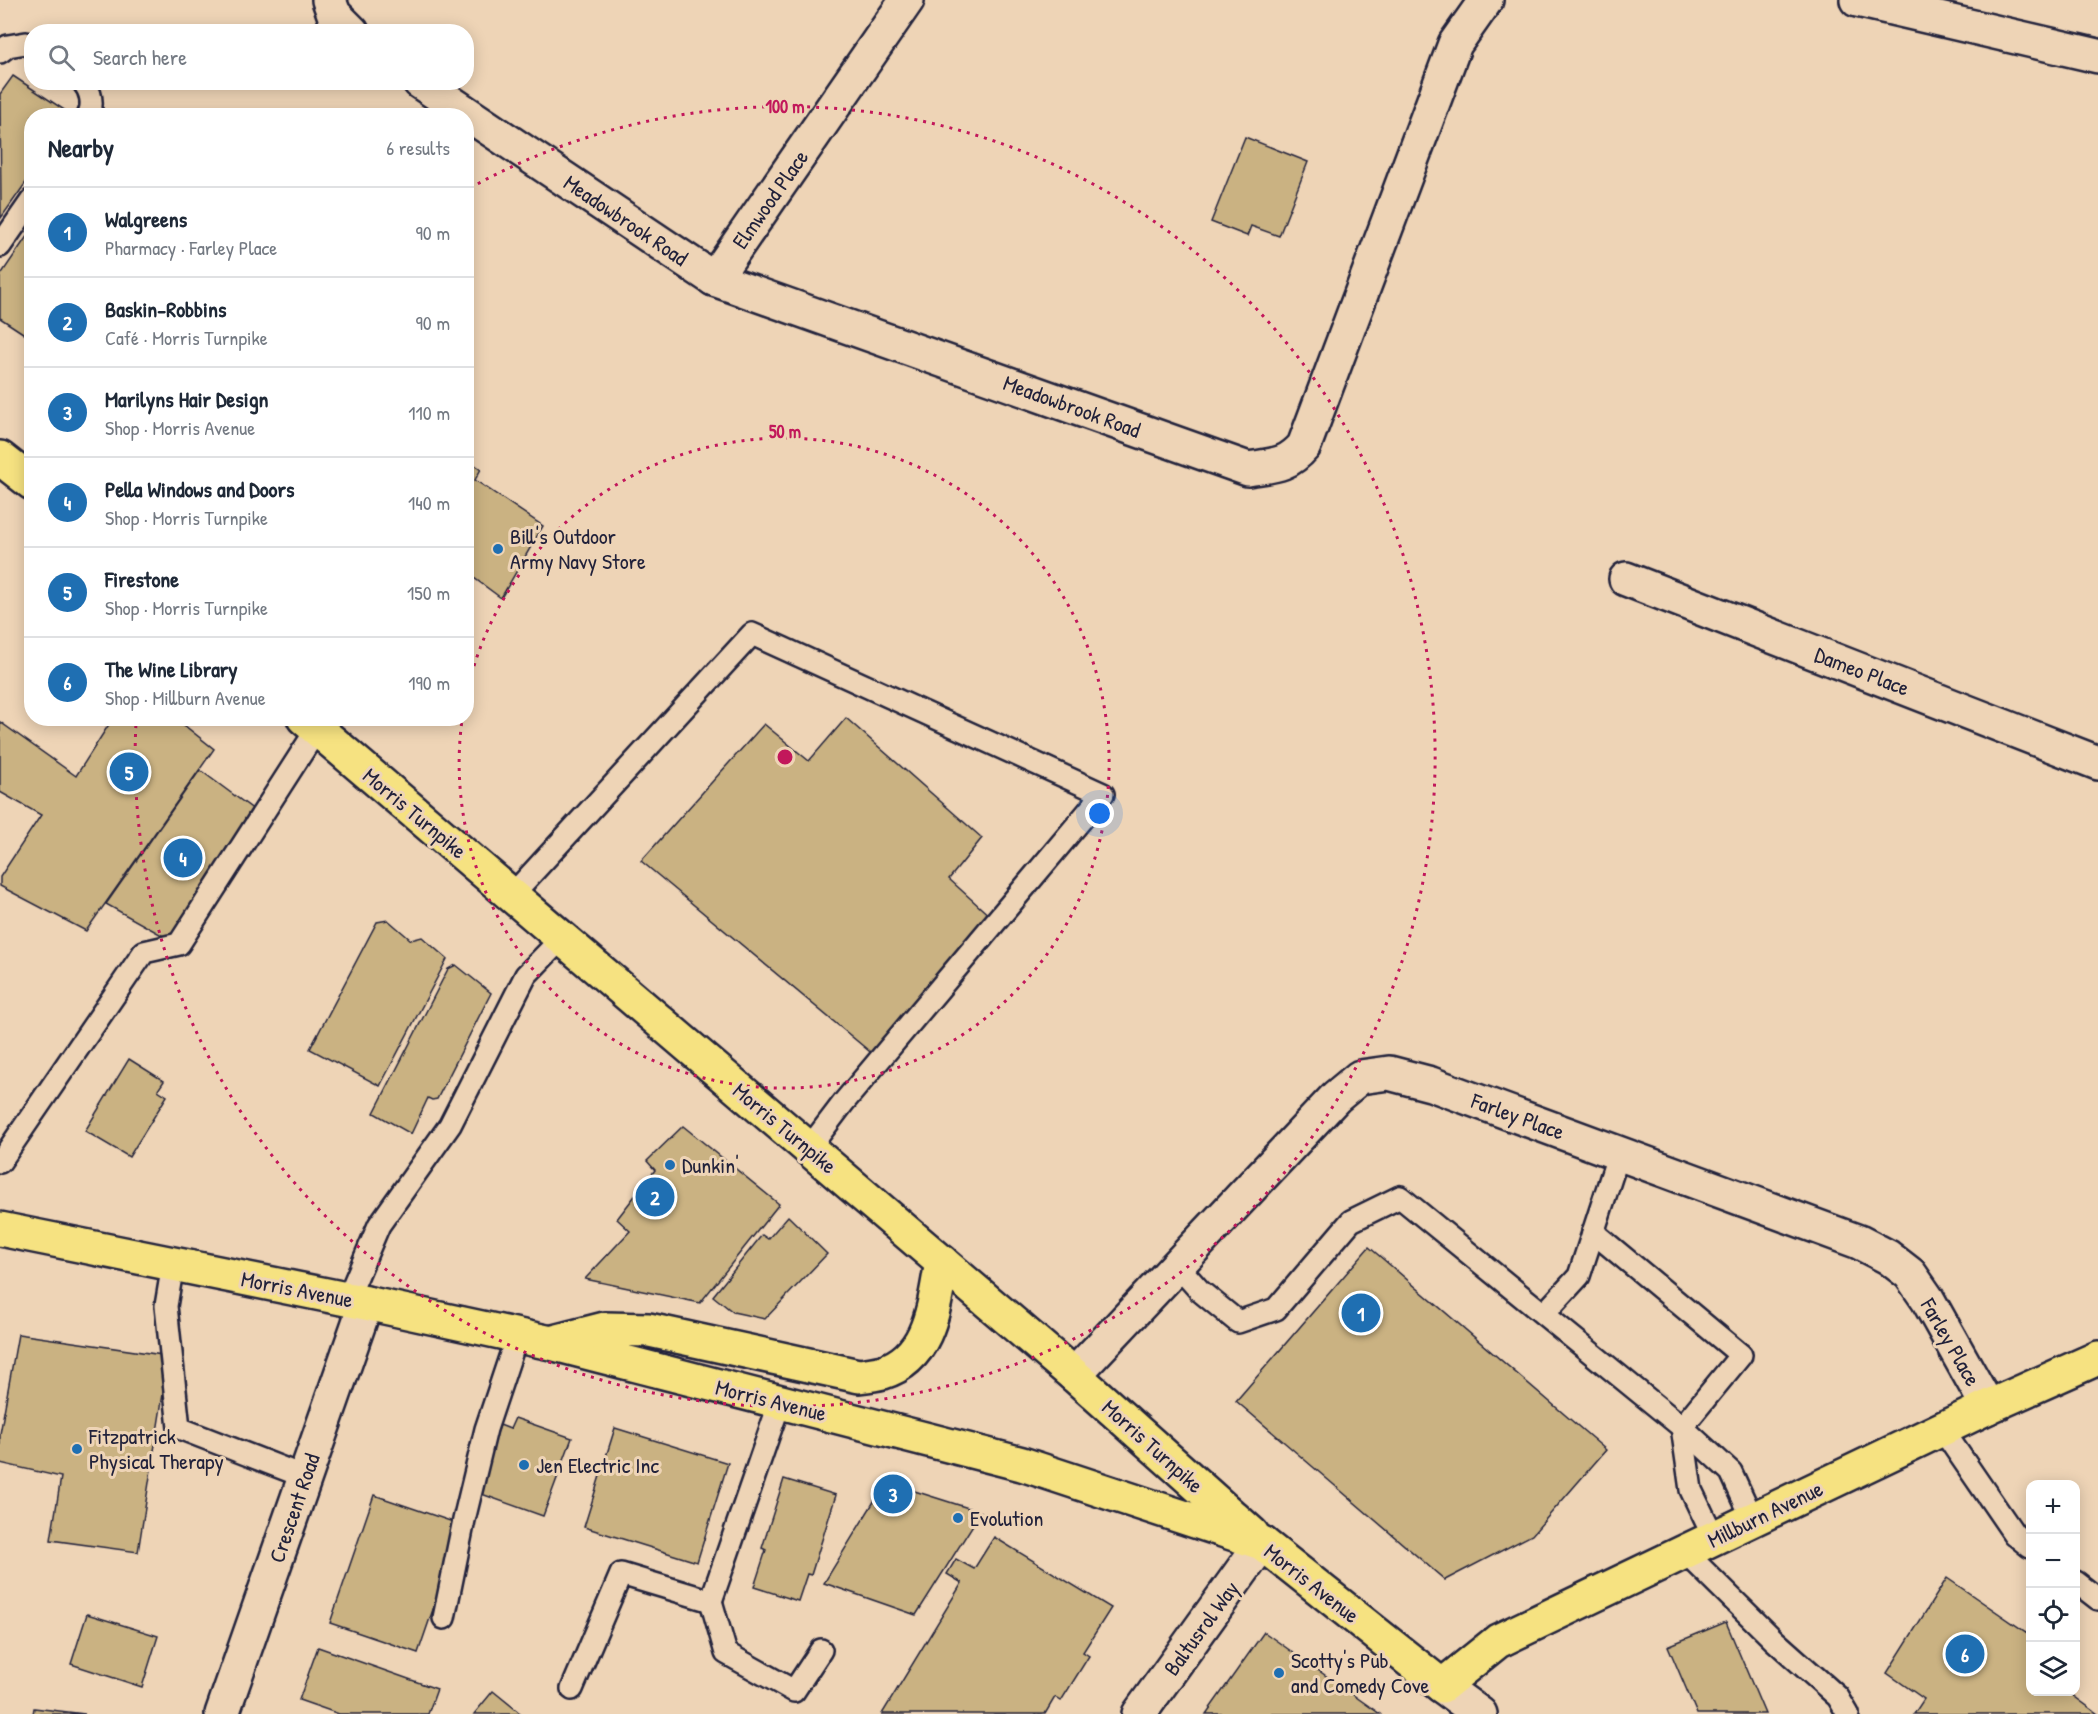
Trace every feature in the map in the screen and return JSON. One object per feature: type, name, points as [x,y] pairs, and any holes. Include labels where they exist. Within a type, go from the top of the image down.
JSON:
[{"type":"main road","name":"Morris Turnpike","points":[[313,726],[1074,1375],[1262,1543]]},
{"type":"main road","name":"Morris Avenue","points":[[0,1229],[551,1343],[1022,1464],[1262,1543],[1442,1686]]},
{"type":"main road","points":[[551,1343],[605,1329],[649,1330],[860,1376],[884,1371],[907,1360],[923,1340],[932,1317],[942,1262]]},
{"type":"main road","name":"Millburn Avenue","points":[[1442,1686],[1497,1641],[1988,1407],[2098,1358]]},
{"type":"street","points":[[329,0],[334,14],[344,24]]},
{"type":"street","name":"Elmwood Place","points":[[714,279],[907,0]]},
{"type":"street","name":"Meadowbrook Road","points":[[474,118],[714,279],[1248,469],[1281,464],[1294,457],[1304,446],[1455,44],[1486,0]]},
{"type":"street","points":[[1865,1],[2098,56]]},
{"type":"street","name":"Meadowbrook Road","points":[[432,90],[459,108]]},
{"type":"street","name":"Dameo Place","points":[[1626,579],[2098,763]]},
{"type":"street","name":"Farley Place","points":[[1074,1375],[1336,1097],[1360,1077],[1389,1073],[1431,1084],[1619,1153],[1859,1242],[1888,1257],[1910,1274],[1928,1300],[1988,1407]]},
{"type":"street","name":"Crescent Road","points":[[222,1714],[305,1478],[356,1301]]},
{"type":"street","name":"Baltusrol Way","points":[[1139,1714],[1262,1543]]},
{"type":"street","name":"Morris Avenue","points":[[1442,1686],[1480,1714]]},
{"type":"lane","points":[[0,52],[8,46],[24,43]]},
{"type":"lane","points":[[88,90],[91,95],[90,108]]},
{"type":"lane","points":[[0,246],[24,212]]},
{"type":"lane","points":[[512,896],[752,634],[1103,794],[844,1102],[809,1148]]},
{"type":"lane","points":[[0,1162],[144,952],[179,944],[310,726]]},
{"type":"lane","points":[[356,1301],[379,1225],[450,1125],[526,975],[562,938]]},
{"type":"lane","points":[[1544,1314],[1579,1276],[1619,1153]]},
{"type":"lane","points":[[1177,1265],[1200,1291],[1238,1322],[1276,1309],[1351,1221],[1400,1197],[1682,1427],[1731,1472],[1753,1520]]},
{"type":"lane","points":[[1593,1232],[1741,1356],[1682,1427],[1691,1490],[1714,1538]]},
{"type":"lane","points":[[173,1264],[166,1306],[179,1428],[305,1478]]},
{"type":"lane","points":[[444,1618],[486,1429],[517,1336]]},
{"type":"lane","points":[[780,1402],[711,1601],[726,1653],[794,1691],[821,1650]]},
{"type":"lane","points":[[1942,1429],[2014,1534],[2026,1543]]},
{"type":"lane","points":[[1685,1552],[1774,1640],[1838,1697],[1848,1714]]},
{"type":"lane","points":[[572,1689],[621,1575],[711,1601]]},
{"type":"lane","points":[[2080,1585],[2098,1599]]},
{"type":"building","points":[[13,76],[24,83],[24,90],[34,90],[61,108],[24,108],[24,185],[1,218],[0,94]]},
{"type":"building","points":[[1245,137],[1308,162],[1279,236],[1251,226],[1247,236],[1211,222]]},
{"type":"building","points":[[24,241],[24,334],[0,318],[0,276]]},
{"type":"building","name":"Bill's Outdoor Army Navy Store","points":[[474,464],[481,469],[475,480],[543,526],[501,598],[474,578]]},
{"type":"building","points":[[846,718],[982,838],[949,879],[992,918],[875,1056],[641,861],[764,724],[809,761]]},
{"type":"building","points":[[0,722],[76,776],[108,726],[185,726],[214,749],[86,931],[0,886],[0,877],[41,815],[0,792]]},
{"type":"building","points":[[200,770],[258,813],[174,942],[106,904]]},
{"type":"building","points":[[388,920],[411,940],[422,937],[447,959],[380,1086],[310,1049],[377,922]]},
{"type":"building","points":[[456,965],[491,993],[437,1099],[428,1098],[411,1134],[374,1113],[448,969]]},
{"type":"building","points":[[129,1059],[164,1081],[158,1090],[167,1096],[129,1157],[85,1131]]},
{"type":"building","points":[[683,1126],[779,1204],[700,1303],[585,1279],[630,1231],[617,1219],[655,1170],[647,1161]]},
{"type":"building","points":[[788,1216],[827,1254],[765,1319],[733,1312],[713,1296],[762,1235],[768,1239]]},
{"type":"building","points":[[1369,1247],[1606,1450],[1532,1535],[1445,1580],[1236,1401]]},
{"type":"building","name":"Fitzpatrick Physical Therapy","points":[[18,1334],[169,1356],[138,1552],[51,1540],[61,1477],[0,1463],[0,1434]]},
{"type":"building","name":"Jen Electric Inc","points":[[515,1418],[572,1438],[543,1516],[476,1492],[500,1425],[510,1429]]},
{"type":"building","points":[[615,1428],[728,1463],[697,1562],[584,1527]]},
{"type":"building","points":[[784,1479],[836,1495],[811,1575],[807,1574],[798,1601],[754,1587],[766,1550],[762,1548]]},
{"type":"building","points":[[886,1482],[981,1512],[916,1615],[824,1583]]},
{"type":"building","points":[[374,1495],[462,1525],[418,1653],[330,1623]]},
{"type":"building","points":[[994,1537],[1111,1608],[1083,1652],[1089,1656],[1061,1701],[1055,1697],[1045,1714],[882,1714],[962,1583],[947,1574],[956,1559],[974,1569]]},
{"type":"building","points":[[1947,1578],[2026,1632],[2026,1696],[2073,1696],[2098,1714],[1914,1714],[1924,1699],[1887,1673]]},
{"type":"building","points":[[87,1614],[158,1636],[142,1687],[71,1664]]},
{"type":"building","points":[[1726,1622],[1765,1714],[1697,1714],[1668,1646]]},
{"type":"building","name":"Scotty's Pub and Comedy Cove","points":[[1264,1632],[1380,1714],[1206,1714]]},
{"type":"building","points":[[318,1647],[437,1689],[428,1714],[339,1714],[299,1700]]},
{"type":"building","points":[[493,1691],[520,1713],[474,1714]]},
{"type":"building","points":[[34,1708],[85,1714],[33,1714]]},
{"type":"place","name":"Bill's Outdoor Army Navy Store","points":[[498,549]]},
{"type":"place","name":"Firestone","points":[[129,772]]},
{"type":"place","name":"Pella Windows and Doors","points":[[183,858]]},
{"type":"place","name":"Dunkin'","points":[[670,1165]]},
{"type":"place","name":"Baskin-Robbins","points":[[655,1197]]},
{"type":"place","name":"Walgreens","points":[[1361,1313]]},
{"type":"place","name":"Fitzpatrick Physical Therapy","points":[[77,1449]]},
{"type":"place","name":"Jen Electric Inc","points":[[524,1465]]},
{"type":"place","name":"Marilyns Hair Design","points":[[893,1494]]},
{"type":"place","name":"Evolution","points":[[958,1518]]},
{"type":"place","name":"The Wine Library","points":[[1965,1654]]},
{"type":"place","name":"Scotty's Pub and Comedy Cove","points":[[1279,1673]]}]
